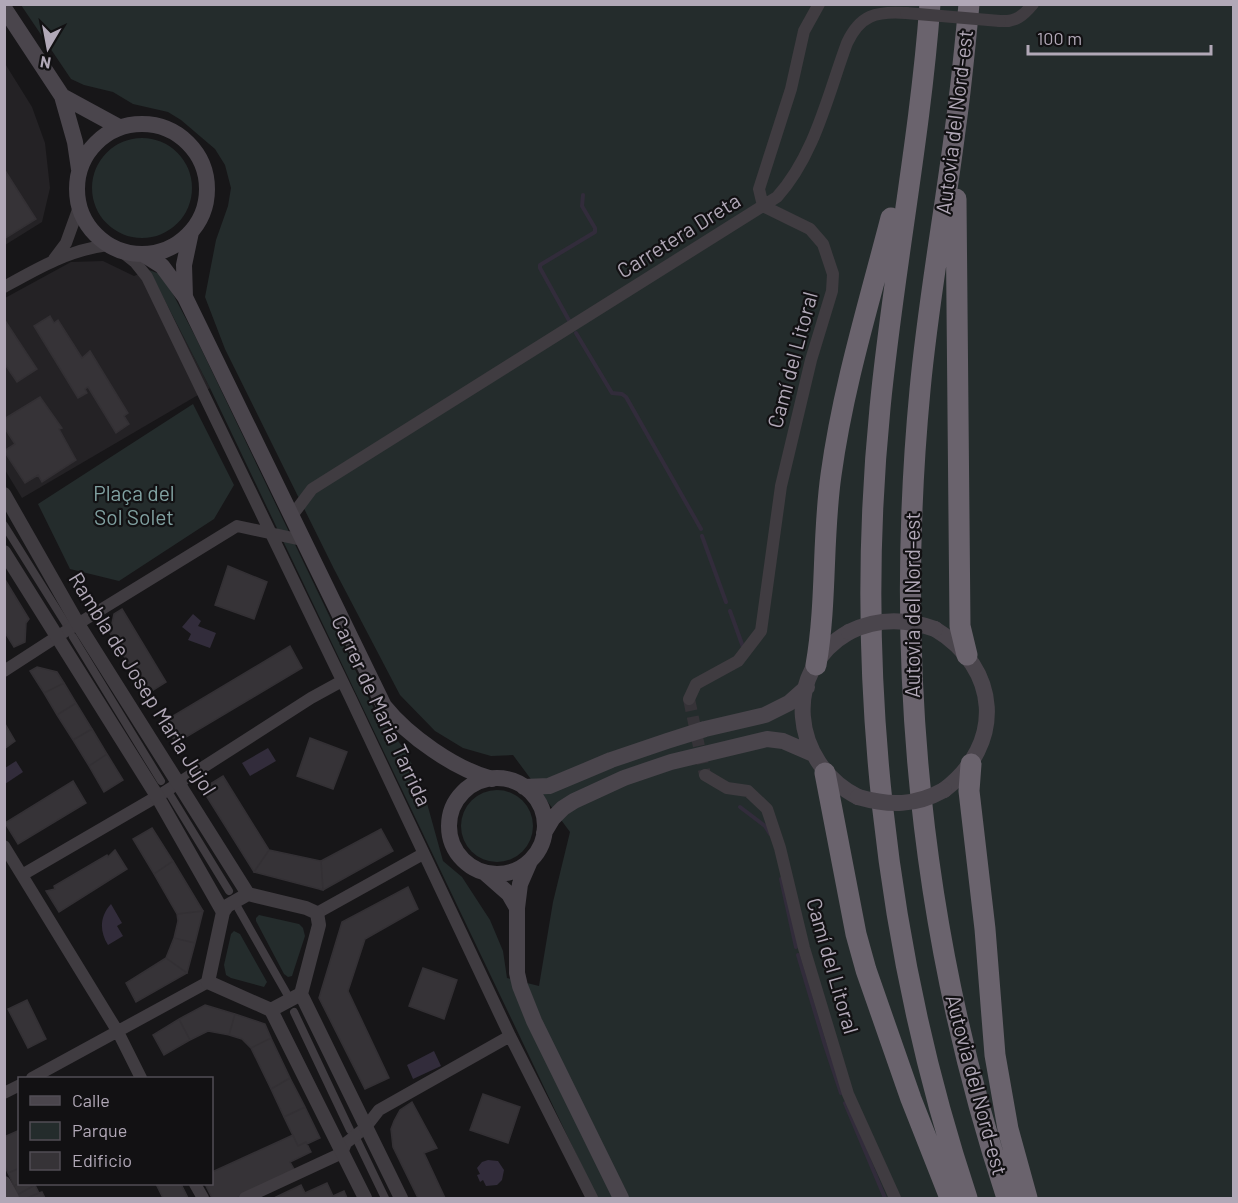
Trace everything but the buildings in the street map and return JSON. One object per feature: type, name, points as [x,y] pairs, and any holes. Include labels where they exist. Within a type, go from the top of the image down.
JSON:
[{"type":"highway","name":"Autovia del Nord-est","points":[[930,4],[918,116],[895,274],[877,440],[872,562],[873,687],[884,824],[902,946],[932,1082],[966,1198]]},
{"type":"highway","name":"Autovia del Nord-est","points":[[969,4],[956,129],[919,396],[913,481],[910,609],[912,689],[927,850],[953,1006],[973,1087],[1007,1198]]},
{"type":"highway","points":[[816,665],[822,624],[826,516],[836,437],[849,375],[918,116]]},
{"type":"highway","points":[[956,129],[960,626],[967,655]]},
{"type":"highway","points":[[971,764],[970,799],[985,929],[995,1055],[1008,1129],[1027,1198]]},
{"type":"highway","points":[[825,773],[835,815],[856,934],[866,970],[911,1099],[950,1198]]},
{"type":"main road","points":[[4,8],[63,96],[75,142],[79,170]]},
{"type":"main road","points":[[63,96],[119,127]]},
{"type":"main road","points":[[142,123],[165,128],[178,135],[195,151],[203,165],[207,188],[203,212],[191,232],[177,244],[166,249],[143,254],[114,248],[90,229],[79,207],[76,189],[79,170],[86,153],[103,136],[119,127],[142,123]]},
{"type":"main road","points":[[184,297],[184,265],[191,232]]},
{"type":"main road","name":"Carrer de Maria Tarrida","points":[[143,254],[162,266],[184,297],[384,706],[391,716],[445,758],[472,774],[492,779]]},
{"type":"main road","points":[[887,621],[915,623],[934,629],[951,640],[967,655],[981,682],[986,701],[984,732],[978,753],[962,776],[944,790],[917,802],[904,804],[881,803],[858,797],[834,782],[825,773],[813,754],[804,724],[803,711],[807,687],[816,665],[834,642],[867,624],[887,621]]},
{"type":"main road","points":[[524,787],[549,786],[611,760],[667,741],[776,712],[807,687]]},
{"type":"main road","points":[[621,1198],[534,1021],[520,986],[517,973],[520,884],[553,818],[574,801],[624,778],[671,762],[767,739],[783,741],[813,754]]},
{"type":"main road","name":"Carrer de Maria Tarrida","points":[[445,758],[454,782],[455,804]]},
{"type":"main road","points":[[518,908],[509,894],[484,872],[469,865],[454,848],[449,826],[455,804],[470,787],[483,781],[492,779],[509,781],[524,787],[534,796],[541,807],[544,833]]},
{"type":"main road","points":[[484,872],[508,873],[530,861]]},
{"type":"street","points":[[763,206],[759,189],[791,89],[804,30],[819,4]]},
{"type":"street","name":"Carretera Dreta","points":[[291,517],[312,489],[777,197],[789,184],[803,160],[855,27],[873,15],[891,12],[1008,21],[1023,17],[1033,4]]},
{"type":"street","name":"Camí del Litoral","points":[[689,699],[696,684],[738,661],[761,631],[781,486],[811,360],[831,291],[833,274],[823,244],[810,230],[763,206]]},
{"type":"street","points":[[54,259],[66,243],[79,207]]},
{"type":"street","points":[[4,287],[54,259],[89,247],[114,248]]},
{"type":"street","name":"Carrer de Maria Tarrida","points":[[114,248],[135,262],[147,277],[272,533],[510,1036],[592,1198]]},
{"type":"street","name":"Rambla de Josep Maria Jujol","points":[[4,494],[69,630],[161,781]]},
{"type":"street","name":"Rambla de Josep Maria Jujol","points":[[4,525],[229,891]]},
{"type":"street","points":[[4,671],[237,526],[302,540]]},
{"type":"street","name":"Rambla de Josep Maria Jujol","points":[[4,552],[69,630],[168,791],[248,894]]},
{"type":"street","points":[[22,875],[168,791],[311,698],[342,681]]},
{"type":"street","name":"Camí del Litoral","points":[[705,775],[727,788],[748,791],[767,809],[780,848],[804,948],[848,1094],[895,1198]]},
{"type":"street","name":"Rambla de Josep Maria Jujol","points":[[168,791],[223,912]]},
{"type":"street","points":[[4,846],[118,1032],[140,1077]]},
{"type":"street","points":[[317,913],[423,854]]},
{"type":"street","points":[[34,1077],[208,982],[223,912],[227,906],[248,894],[306,908],[317,913]]},
{"type":"street","points":[[238,908],[294,994],[401,1198]]},
{"type":"street","points":[[271,1010],[294,994],[319,925],[317,913]]},
{"type":"street","points":[[208,982],[271,1010],[365,1198]]},
{"type":"street","points":[[294,1012],[350,1130]]},
{"type":"street","points":[[245,1198],[342,1153],[346,1143],[365,1128],[379,1110],[510,1036]]},
{"type":"street","points":[[4,1093],[18,1086]]},
{"type":"street","points":[[357,1140],[385,1198]]},
{"type":"street","points":[[4,1183],[12,1198]]},
{"type":"shaded area","points":[[4,62],[32,107],[45,143],[50,188],[42,222],[5,245]]},
{"type":"shaded area","points":[[103,261],[134,276],[149,270],[210,388],[22,498],[5,470],[5,298],[71,262]]},
{"type":"shaded area","points":[[193,614],[201,621],[198,626],[216,633],[210,648],[188,640],[191,634],[182,627]]},
{"type":"shaded area","points":[[268,748],[276,761],[250,776],[242,763]]},
{"type":"shaded area","points":[[16,761],[23,772],[5,784],[5,768]]},
{"type":"shaded area","points":[[111,904],[122,923],[117,926],[123,936],[108,945],[102,924]]},
{"type":"shaded area","points":[[434,1051],[441,1066],[413,1079],[407,1065]]},
{"type":"shaded area","points":[[498,1161],[504,1170],[502,1180],[497,1185],[486,1186],[483,1180],[480,1182],[477,1175],[480,1174],[477,1168],[482,1162]]},
{"type":"green space","points":[[21,5],[1233,5],[1233,1198],[597,1198],[210,388],[149,270],[163,275],[195,336],[374,709],[407,753],[425,796],[443,861],[462,877],[490,920],[503,951],[507,978],[539,986],[553,902],[570,832],[513,755],[491,756],[463,748],[435,731],[400,695],[334,569],[225,349],[205,297],[216,240],[228,206],[231,188],[225,165],[215,149],[168,112],[133,104],[113,92],[84,85],[71,79]]},
{"type":"green space","points":[[142,138],[170,146],[184,160],[192,188],[184,216],[170,230],[142,238],[114,230],[100,216],[92,188],[100,160],[114,146]]},
{"type":"green space","name":"Plaça del Sol Solet","points":[[193,404],[234,485],[214,519],[119,581],[70,569],[38,504]]},
{"type":"green space","points":[[504,790],[523,800],[531,812],[533,826],[531,840],[523,852],[511,860],[490,862],[471,852],[463,840],[461,819],[471,800],[483,792]]},
{"type":"green space","points":[[259,915],[299,924],[303,928],[305,936],[292,976],[288,977],[284,974],[256,921]]},
{"type":"green space","points":[[234,931],[240,934],[267,982],[264,987],[226,975],[224,965],[231,934]]},
{"type":"waterway","points":[[571,324],[540,265],[595,232],[582,206],[583,195]]},
{"type":"waterway","points":[[576,333],[612,393],[626,397],[701,529]]},
{"type":"waterway","points":[[702,536],[726,602]]},
{"type":"waterway","points":[[730,611],[743,647]]},
{"type":"waterway","points":[[740,807],[765,826],[770,834]]},
{"type":"waterway","points":[[781,879],[796,947]]},
{"type":"waterway","points":[[798,955],[841,1093]]},
{"type":"waterway","points":[[845,1103],[885,1198]]},
{"type":"tunnel","points":[[689,699],[705,775]]}]
